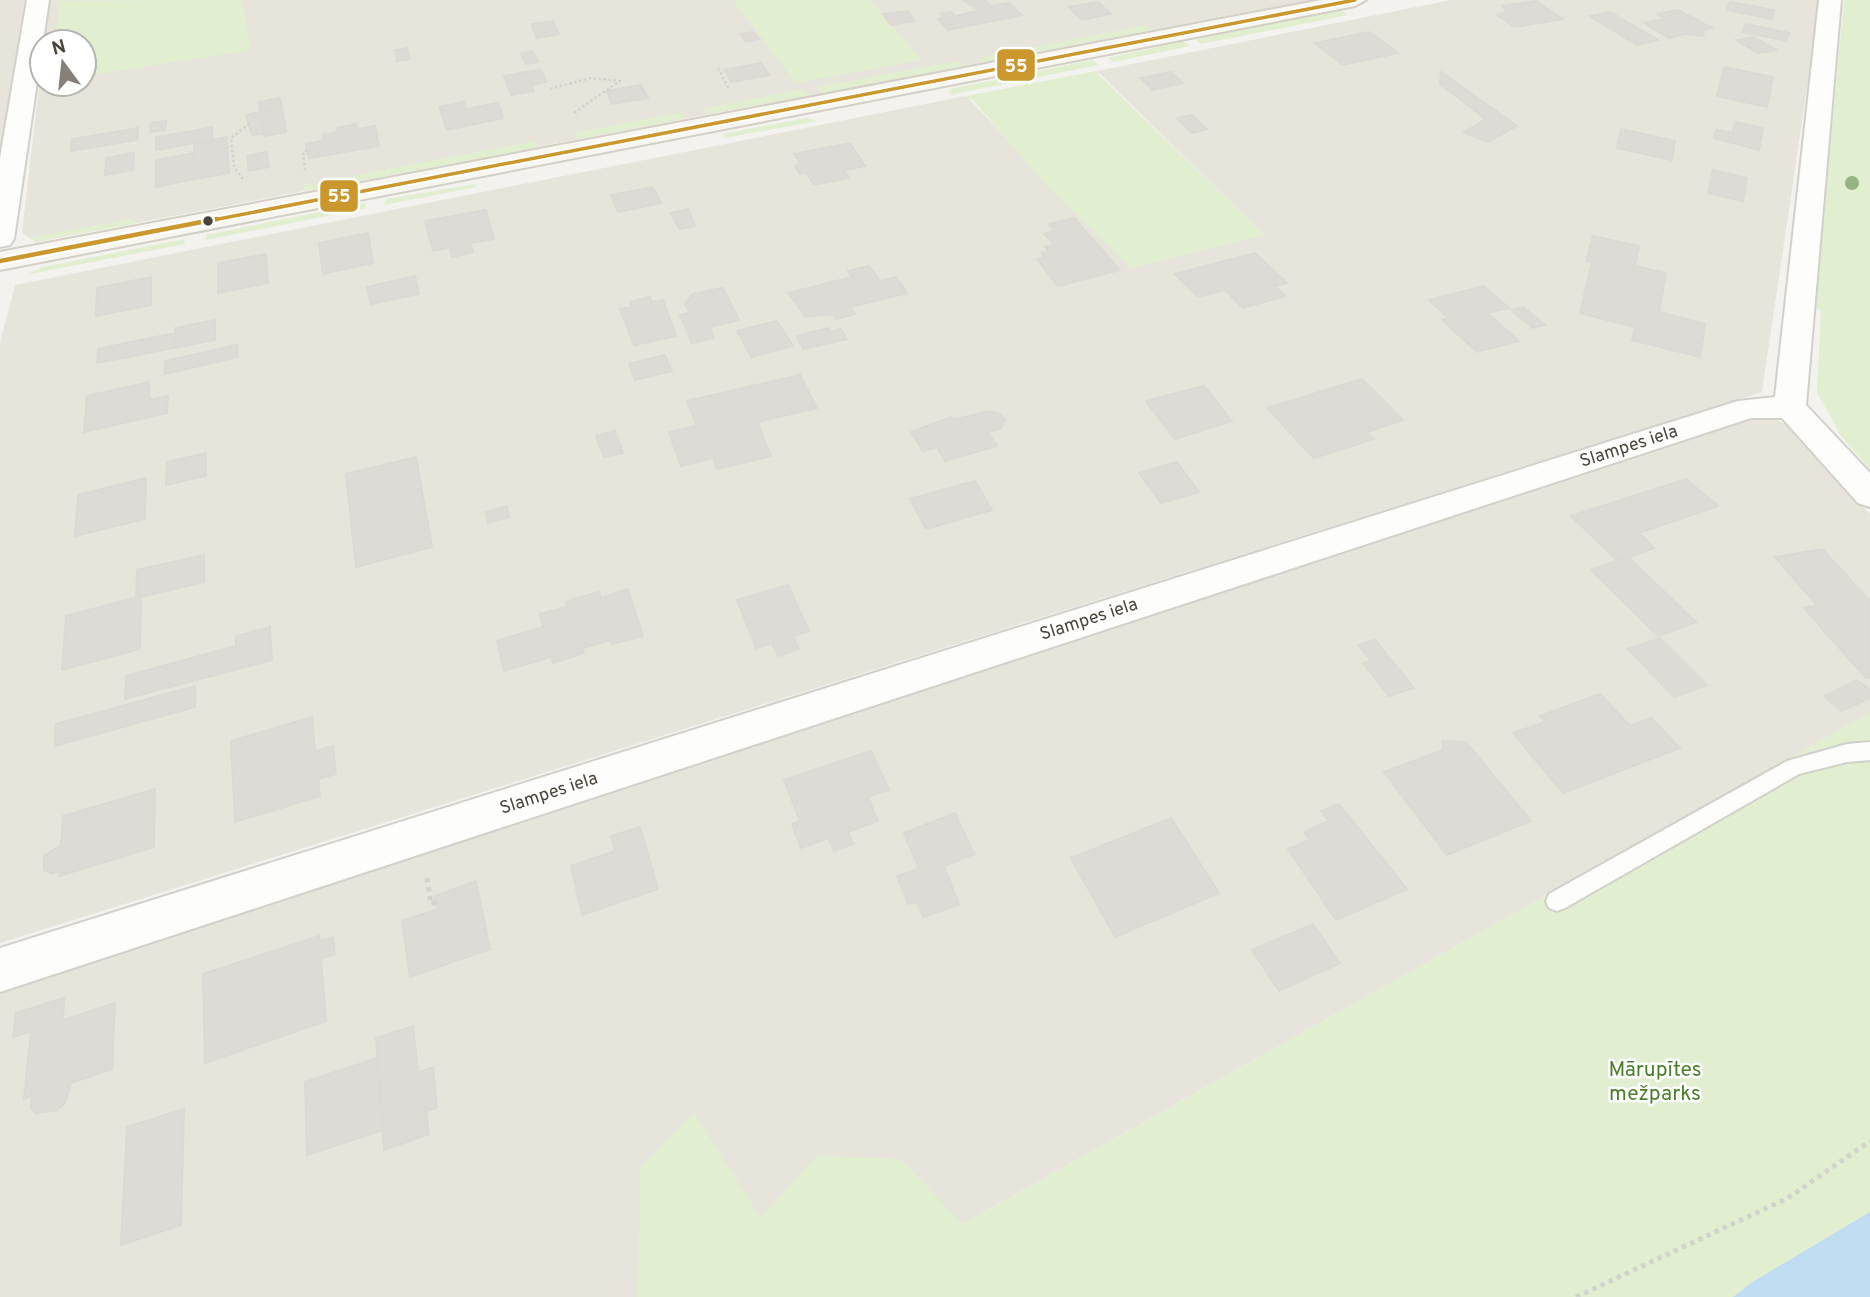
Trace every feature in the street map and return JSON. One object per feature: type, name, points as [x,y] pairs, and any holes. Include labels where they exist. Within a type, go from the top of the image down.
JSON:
[{"type":"main road","points":[[0,261],[1355,0]]},
{"type":"street","points":[[0,239],[38,0]]},
{"type":"street","points":[[1830,0],[1790,407],[1870,495]]},
{"type":"street","name":"Slampes iela","points":[[0,971],[1749,408],[1790,407]]},
{"type":"lane","points":[[1558,901],[1794,766],[1846,753],[1870,751]]},
{"type":"path","points":[[718,68],[732,95]]},
{"type":"path","points":[[550,89],[590,78],[620,81],[575,112],[581,124]]},
{"type":"path","points":[[248,186],[234,167],[230,138],[249,124]]},
{"type":"path","points":[[305,175],[303,152],[307,150]]},
{"type":"path","points":[[1576,1297],[1788,1198],[1870,1141]]},
{"type":"shaded area","points":[[0,0],[25,0],[0,165]]},
{"type":"shaded area","points":[[49,0],[1311,0],[36,242],[22,233],[38,98],[98,98],[98,28],[46,28]]},
{"type":"shaded area","points":[[1451,0],[1820,0],[1762,392],[0,943],[0,343],[15,285],[966,96],[1131,268],[1264,235],[1097,71]]},
{"type":"shaded area","points":[[1759,417],[1776,419],[1791,428],[1870,514],[1870,713],[833,1297],[0,1297],[0,987]]},
{"type":"green space","points":[[242,0],[251,50],[98,74],[98,28],[57,28],[60,1]]},
{"type":"green space","points":[[733,0],[870,0],[921,60],[796,83]]},
{"type":"green space","points":[[1844,0],[1870,0],[1870,469],[1841,436],[1817,392],[1821,310],[1816,308],[1822,192],[1826,192]]},
{"type":"green space","points":[[1341,10],[1348,15],[1201,44],[1195,39]]},
{"type":"green space","points":[[1146,25],[1150,30],[982,62],[977,58]]},
{"type":"green space","points":[[1183,41],[1190,46],[1113,62],[1108,58]]},
{"type":"green space","points":[[1093,60],[1099,65],[949,95],[950,89]]},
{"type":"green space","points":[[959,61],[963,66],[822,93],[816,87]]},
{"type":"green space","points":[[1097,71],[1264,235],[1131,268],[1045,184],[973,100],[966,96]]},
{"type":"green space","points":[[802,89],[809,95],[708,114],[704,111],[705,108]]},
{"type":"green space","points":[[682,112],[686,118],[577,139],[575,133]]},
{"type":"green space","points":[[806,118],[818,121],[725,138],[722,134]]},
{"type":"green space","points":[[535,141],[538,146],[535,148],[305,191],[303,185]]},
{"type":"green space","points":[[476,184],[477,187],[384,205],[386,199]]},
{"type":"green space","points":[[365,203],[366,208],[206,240],[206,235]]},
{"type":"green space","points":[[134,218],[134,224],[37,241],[29,238]]},
{"type":"green space","points":[[184,239],[185,244],[25,275],[43,267]]},
{"type":"green space","name":"Mārupītes mežparks","points":[[1870,713],[1870,1297],[638,1297],[640,1168],[694,1113],[761,1218],[816,1156],[900,1159],[963,1224]]},
{"type":"water","points":[[1870,1212],[1870,1297],[1733,1297],[1754,1281]]},
{"type":"building","points":[[963,0],[985,0],[1004,19],[948,30],[938,19],[944,18],[941,14],[951,12],[955,16],[980,11]]},
{"type":"building","points":[[1536,1],[1563,19],[1515,27],[1497,15],[1508,12],[1502,6]]},
{"type":"building","points":[[1098,2],[1111,14],[1082,20],[1069,7]]},
{"type":"building","points":[[1730,2],[1774,10],[1772,19],[1727,10]]},
{"type":"building","points":[[1009,3],[1022,15],[1004,19],[991,6]]},
{"type":"building","points":[[1678,10],[1712,28],[1702,31],[1704,35],[1701,36],[1685,34],[1669,38],[1644,23],[1665,19],[1657,14]]},
{"type":"building","points":[[908,11],[915,21],[891,25],[883,14]]},
{"type":"building","points":[[1610,12],[1658,40],[1637,45],[1590,16]]},
{"type":"building","points":[[553,21],[559,34],[537,38],[531,24]]},
{"type":"building","points":[[1746,24],[1789,33],[1786,41],[1743,32]]},
{"type":"building","points":[[753,32],[759,39],[746,42],[740,34]]},
{"type":"building","points":[[1369,32],[1398,53],[1343,65],[1315,43]]},
{"type":"building","points":[[1754,37],[1776,50],[1758,53],[1736,40]]},
{"type":"building","points":[[407,48],[410,59],[397,61],[395,50]]},
{"type":"building","points":[[533,51],[538,62],[526,64],[521,53]]},
{"type":"building","points":[[761,63],[769,75],[732,82],[724,70]]},
{"type":"building","points":[[1724,67],[1773,77],[1767,107],[1717,96]]},
{"type":"building","points":[[541,70],[546,82],[531,85],[526,72]]},
{"type":"building","points":[[526,72],[534,91],[511,95],[504,76]]},
{"type":"building","points":[[1171,72],[1183,83],[1153,90],[1140,78]]},
{"type":"building","points":[[1441,72],[1517,126],[1488,142],[1464,132],[1486,119],[1440,84]]},
{"type":"building","points":[[641,85],[648,98],[612,104],[606,91]]},
{"type":"building","points":[[280,98],[282,108],[260,112],[259,102]]},
{"type":"building","points":[[464,102],[466,109],[498,103],[503,118],[447,130],[439,107]]},
{"type":"building","points":[[282,108],[286,132],[264,136],[260,112]]},
{"type":"building","points":[[260,112],[264,133],[252,135],[246,115]]},
{"type":"building","points":[[1192,115],[1207,129],[1192,133],[1177,118]]},
{"type":"building","points":[[166,121],[165,130],[150,132],[151,123]]},
{"type":"building","points":[[1735,122],[1763,128],[1759,150],[1714,138],[1716,130],[1733,133]]},
{"type":"building","points":[[356,124],[358,129],[375,126],[379,146],[309,158],[306,144],[324,140],[323,135],[338,132],[337,128]]},
{"type":"building","points":[[212,127],[212,140],[189,144],[188,132]]},
{"type":"building","points":[[138,128],[137,140],[71,151],[72,139]]},
{"type":"building","points":[[1621,129],[1675,141],[1672,160],[1617,148]]},
{"type":"building","points":[[188,132],[189,144],[156,150],[156,137]]},
{"type":"building","points":[[227,137],[229,173],[195,179],[194,144]]},
{"type":"building","points":[[850,143],[865,166],[844,170],[849,178],[814,185],[806,173],[800,174],[795,166],[801,164],[794,154]]},
{"type":"building","points":[[267,152],[269,167],[249,171],[247,156]]},
{"type":"building","points":[[134,153],[133,170],[105,175],[106,158]]},
{"type":"building","points":[[194,153],[195,179],[156,187],[156,160]]},
{"type":"building","points":[[1713,170],[1747,178],[1743,201],[1708,193]]},
{"type":"building","points":[[653,187],[661,203],[618,212],[611,195]]},
{"type":"building","points":[[688,209],[695,226],[679,229],[671,213]]},
{"type":"building","points":[[486,210],[494,239],[470,243],[473,252],[452,257],[450,247],[433,251],[425,221]]},
{"type":"building","points":[[1074,218],[1120,270],[1058,286],[1037,259],[1045,257],[1042,253],[1049,252],[1045,247],[1054,245],[1044,234],[1055,231],[1049,224]]},
{"type":"building","points":[[368,233],[373,263],[323,274],[319,243]]},
{"type":"building","points":[[1593,236],[1639,246],[1635,266],[1666,273],[1659,312],[1705,324],[1700,357],[1632,340],[1635,327],[1580,313],[1592,262],[1586,261]]},
{"type":"building","points":[[1255,253],[1287,283],[1274,286],[1285,296],[1243,308],[1225,290],[1198,297],[1175,274]]},
{"type":"building","points":[[266,254],[268,283],[218,293],[218,263]]},
{"type":"building","points":[[869,266],[880,281],[896,277],[907,293],[850,307],[855,314],[836,319],[833,314],[806,317],[788,293],[852,277],[848,271]]},
{"type":"building","points":[[415,276],[419,294],[371,304],[367,287]]},
{"type":"building","points":[[151,277],[151,305],[96,316],[97,288]]},
{"type":"building","points":[[1484,286],[1509,308],[1487,313],[1519,341],[1477,352],[1442,320],[1448,318],[1429,300]]},
{"type":"building","points":[[723,288],[739,320],[709,327],[714,338],[692,343],[680,315],[690,313],[685,304],[693,294]]},
{"type":"building","points":[[650,297],[652,302],[663,300],[676,336],[634,345],[620,309],[632,307],[630,302]]},
{"type":"building","points":[[1523,307],[1545,325],[1533,328],[1511,310]]},
{"type":"building","points":[[215,320],[215,340],[174,348],[175,328]]},
{"type":"building","points":[[777,321],[793,346],[751,357],[737,331]]},
{"type":"building","points":[[828,328],[830,332],[841,329],[847,339],[803,349],[797,336]]},
{"type":"building","points":[[175,333],[174,348],[124,358],[126,343]]},
{"type":"building","points":[[126,343],[124,358],[97,363],[98,349]]},
{"type":"building","points":[[237,345],[238,357],[165,374],[165,361]]},
{"type":"building","points":[[665,355],[672,371],[635,380],[629,364]]},
{"type":"building","points":[[800,375],[817,408],[757,422],[771,456],[717,469],[713,458],[681,466],[669,432],[697,426],[687,401]]},
{"type":"building","points":[[1362,379],[1403,420],[1367,432],[1374,439],[1314,458],[1267,408]]},
{"type":"building","points":[[149,382],[149,400],[168,396],[167,413],[84,432],[87,396]]},
{"type":"building","points":[[1204,386],[1232,421],[1175,439],[1146,401]]},
{"type":"building","points":[[989,411],[998,413],[1005,419],[1001,429],[988,432],[997,446],[945,461],[937,447],[923,451],[911,432],[951,417],[953,420]]},
{"type":"building","points":[[615,431],[623,453],[604,457],[596,436]]},
{"type":"building","points":[[206,453],[206,476],[166,485],[167,462]]},
{"type":"building","points":[[416,457],[432,547],[356,567],[346,474]]},
{"type":"building","points":[[1177,462],[1199,492],[1161,503],[1139,473]]},
{"type":"building","points":[[146,478],[145,519],[75,536],[78,495]]},
{"type":"building","points":[[1686,479],[1718,506],[1639,533],[1654,548],[1618,561],[1571,516]]},
{"type":"building","points":[[975,481],[992,510],[926,529],[910,499]]},
{"type":"building","points":[[507,506],[509,517],[488,523],[486,512]]},
{"type":"building","points":[[1822,549],[1870,601],[1870,678],[1866,678],[1804,608],[1817,605],[1775,557]]},
{"type":"building","points":[[204,555],[204,582],[136,598],[137,570]]},
{"type":"building","points":[[1628,557],[1696,622],[1658,636],[1591,570]]},
{"type":"building","points":[[788,585],[809,631],[793,636],[799,649],[778,656],[772,643],[756,648],[737,600]]},
{"type":"building","points":[[628,589],[643,636],[612,644],[611,640],[582,648],[584,653],[553,663],[551,657],[504,671],[497,641],[543,627],[540,614],[567,607],[565,602],[599,592],[601,598]]},
{"type":"building","points":[[141,596],[140,649],[62,670],[66,616]]},
{"type":"building","points":[[270,627],[272,660],[125,699],[126,676],[236,646],[236,636]]},
{"type":"building","points":[[1660,638],[1707,685],[1674,697],[1628,649]]},
{"type":"building","points":[[1375,640],[1414,688],[1389,696],[1363,663],[1371,661],[1359,645]]},
{"type":"building","points":[[1857,680],[1870,690],[1870,698],[1842,711],[1824,696]]},
{"type":"building","points":[[195,686],[195,707],[55,746],[56,724]]},
{"type":"building","points":[[1600,694],[1630,726],[1651,718],[1680,748],[1563,793],[1513,733],[1545,722],[1540,716]]},
{"type":"building","points":[[312,717],[315,751],[333,746],[336,774],[318,779],[320,796],[235,822],[231,741]]},
{"type":"building","points":[[1442,741],[1466,742],[1531,821],[1447,855],[1384,772],[1443,750]]},
{"type":"building","points":[[871,751],[889,790],[868,797],[878,821],[848,832],[853,844],[834,851],[829,838],[801,848],[792,824],[800,821],[784,780]]},
{"type":"building","points":[[155,789],[154,847],[59,876],[60,871],[52,874],[44,870],[44,856],[61,845],[63,816]]},
{"type":"building","points":[[1339,804],[1407,889],[1336,920],[1288,849],[1310,840],[1304,832],[1329,821],[1321,811]]},
{"type":"building","points":[[955,813],[974,854],[944,866],[959,905],[923,917],[917,902],[908,904],[897,876],[919,869],[904,833]]},
{"type":"building","points":[[1171,818],[1219,893],[1115,937],[1071,858]]},
{"type":"building","points":[[640,827],[658,889],[582,915],[571,866],[615,851],[611,836]]},
{"type":"building","points":[[476,881],[490,949],[410,977],[402,921],[438,909],[435,896]]},
{"type":"building","points":[[1313,924],[1340,963],[1279,991],[1252,950]]},
{"type":"building","points":[[319,936],[320,941],[333,937],[335,954],[321,959],[326,1021],[205,1063],[203,974]]},
{"type":"building","points":[[64,998],[63,1021],[13,1037],[16,1013]]},
{"type":"building","points":[[115,1003],[112,1069],[71,1083],[65,1103],[57,1110],[35,1113],[31,1108],[31,1096],[24,1099],[31,1031]]},
{"type":"building","points":[[413,1026],[418,1073],[433,1067],[437,1108],[426,1111],[429,1134],[384,1150],[376,1038]]},
{"type":"building","points":[[377,1058],[383,1130],[307,1155],[305,1082]]},
{"type":"building","points":[[184,1109],[181,1225],[121,1245],[127,1127]]},
{"type":"transit line","name":"55","points":[[0,261],[1355,0]]}]
